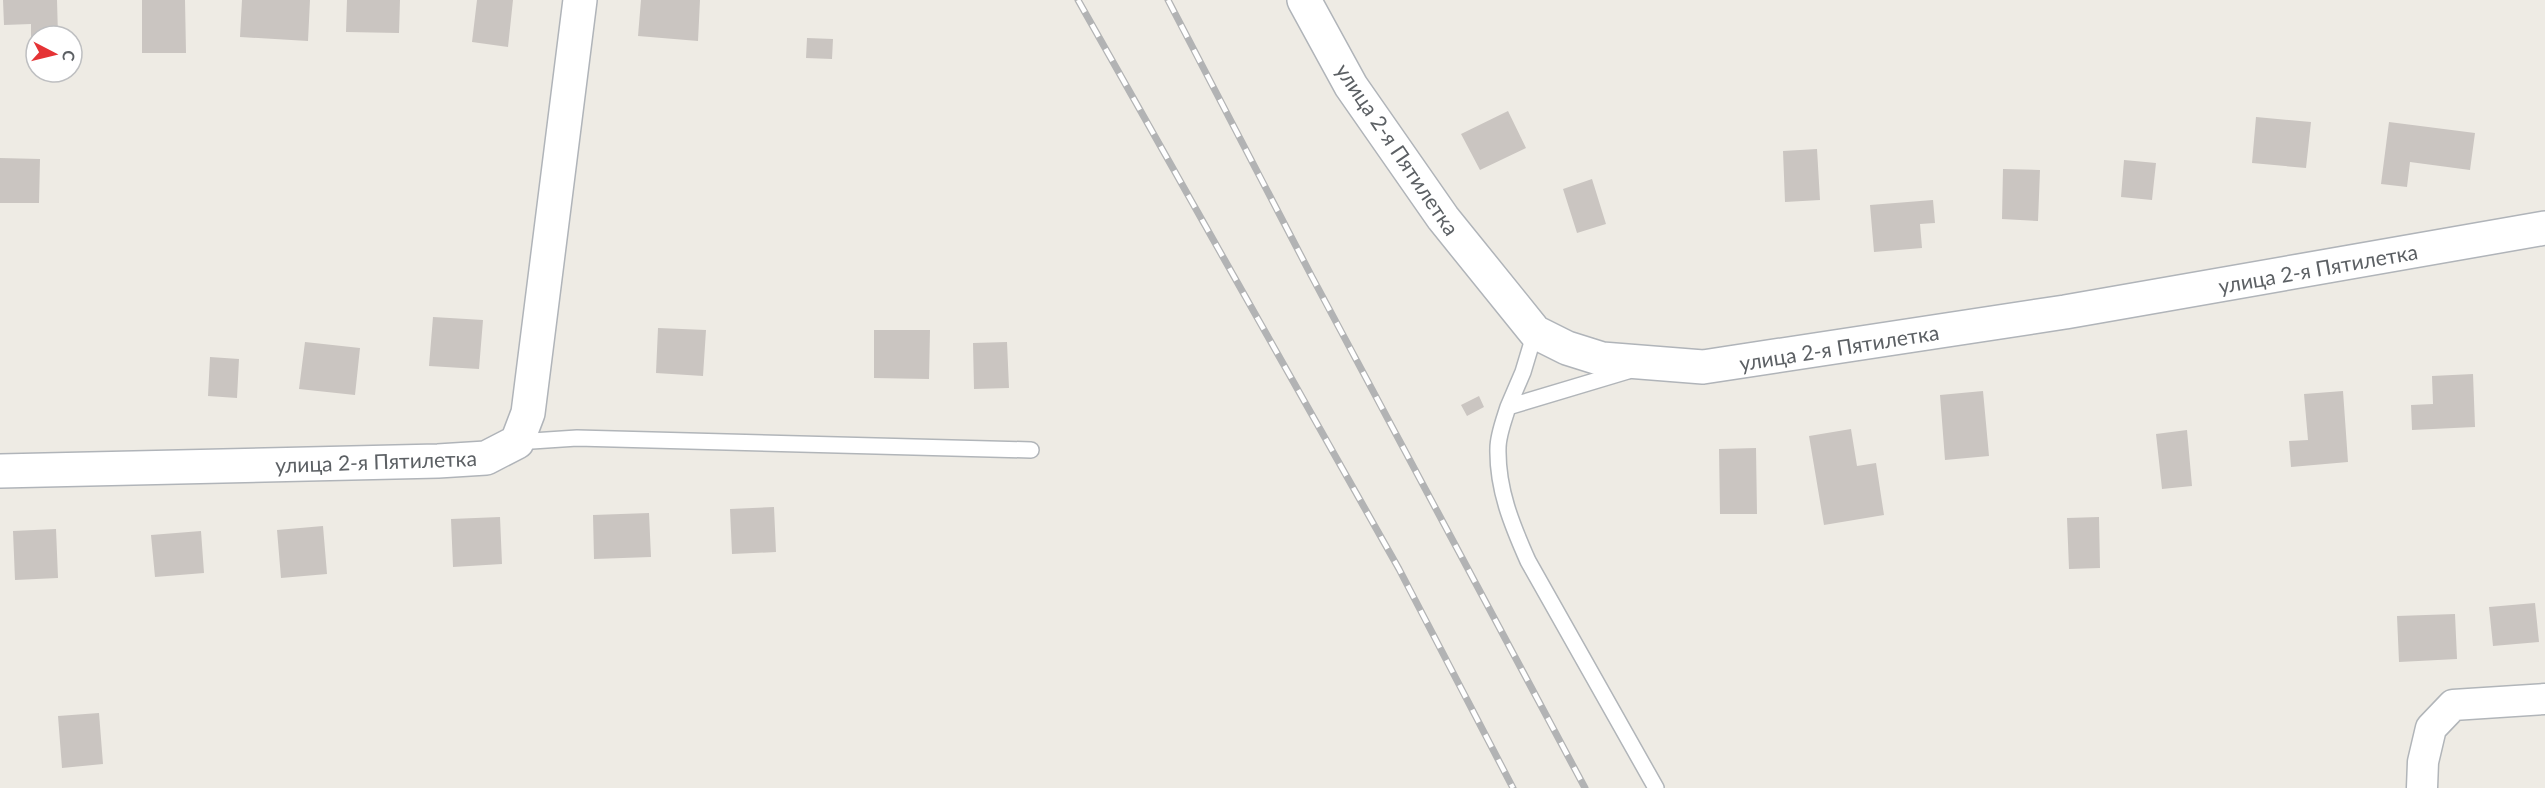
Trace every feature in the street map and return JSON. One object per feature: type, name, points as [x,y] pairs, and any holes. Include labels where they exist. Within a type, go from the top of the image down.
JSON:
[{"type":"main road","points":[[518,442],[528,413],[580,0]]},
{"type":"main road","name":"улица 2-я Пятилетка","points":[[1304,0],[1351,86],[1423,190],[1535,332],[1567,348],[1602,359],[1648,365],[1702,367],[2076,310],[2545,228]]},
{"type":"main road","name":"улица 2-я Пятилетка","points":[[0,471],[438,461],[486,458],[518,442]]},
{"type":"street","points":[[2422,788],[2423,762],[2431,728],[2453,705],[2545,699]]},
{"type":"lane","points":[[1535,332],[1523,372],[1508,407],[1497,446],[1501,489],[1528,561],[1656,788]]},
{"type":"lane","points":[[1508,407],[1648,365]]},
{"type":"lane","points":[[518,442],[577,438],[1031,450]]},
{"type":"building","points":[[3,0],[57,0],[58,24],[4,25]]},
{"type":"building","points":[[142,0],[185,0],[186,53],[142,53]]},
{"type":"building","points":[[242,0],[310,0],[308,41],[240,37]]},
{"type":"building","points":[[347,0],[400,0],[399,33],[346,32]]},
{"type":"building","points":[[477,0],[513,0],[508,47],[472,42]]},
{"type":"building","points":[[641,0],[700,0],[698,41],[638,36]]},
{"type":"building","points":[[807,38],[833,39],[832,59],[806,58]]},
{"type":"building","points":[[1508,111],[1526,148],[1480,170],[1461,134]]},
{"type":"building","points":[[2256,117],[2311,122],[2306,168],[2252,163]]},
{"type":"building","points":[[2389,122],[2475,133],[2470,170],[2410,162],[2407,187],[2381,184]]},
{"type":"building","points":[[1817,149],[1820,200],[1785,202],[1783,151]]},
{"type":"building","points":[[0,158],[40,159],[39,203],[0,203]]},
{"type":"building","points":[[2124,160],[2156,163],[2152,200],[2121,197]]},
{"type":"building","points":[[2003,169],[2040,170],[2038,221],[2002,219]]},
{"type":"building","points":[[1592,179],[1606,224],[1577,233],[1563,189]]},
{"type":"building","points":[[1933,200],[1935,223],[1920,224],[1922,248],[1874,252],[1870,205]]},
{"type":"building","points":[[433,317],[483,320],[479,369],[429,366]]},
{"type":"building","points":[[658,328],[706,330],[703,376],[656,373]]},
{"type":"building","points":[[874,330],[930,330],[929,379],[874,378]]},
{"type":"building","points":[[305,342],[360,348],[355,395],[299,389]]},
{"type":"building","points":[[1007,342],[1009,388],[974,389],[973,343]]},
{"type":"building","points":[[210,357],[239,359],[237,398],[208,396]]},
{"type":"building","points":[[2473,374],[2475,427],[2412,430],[2411,405],[2433,404],[2432,376]]},
{"type":"building","points":[[1983,391],[1989,456],[1945,460],[1940,395]]},
{"type":"building","points":[[2343,391],[2348,462],[2291,467],[2289,441],[2308,440],[2304,394]]},
{"type":"building","points":[[1479,396],[1484,407],[1467,416],[1461,405]]},
{"type":"building","points":[[1851,429],[1857,466],[1876,463],[1884,515],[1824,525],[1809,436]]},
{"type":"building","points":[[2187,430],[2192,486],[2162,489],[2156,434]]},
{"type":"building","points":[[1756,448],[1757,514],[1720,514],[1719,449]]},
{"type":"building","points":[[774,507],[776,552],[732,554],[730,509]]},
{"type":"building","points":[[649,513],[651,557],[594,559],[593,515]]},
{"type":"building","points":[[500,517],[502,564],[453,567],[451,519]]},
{"type":"building","points":[[2099,517],[2100,568],[2069,569],[2067,518]]},
{"type":"building","points":[[323,526],[327,574],[281,578],[277,530]]},
{"type":"building","points":[[56,529],[58,578],[15,580],[13,531]]},
{"type":"building","points":[[201,531],[204,573],[155,577],[151,535]]},
{"type":"building","points":[[2535,603],[2539,642],[2493,646],[2489,607]]},
{"type":"building","points":[[2455,614],[2457,659],[2399,662],[2397,616]]},
{"type":"building","points":[[99,713],[103,764],[62,768],[58,716]]},
{"type":"railway","points":[[1078,0],[1399,569],[1513,788]]},
{"type":"railway","points":[[1168,0],[1311,275],[1585,788]]}]
